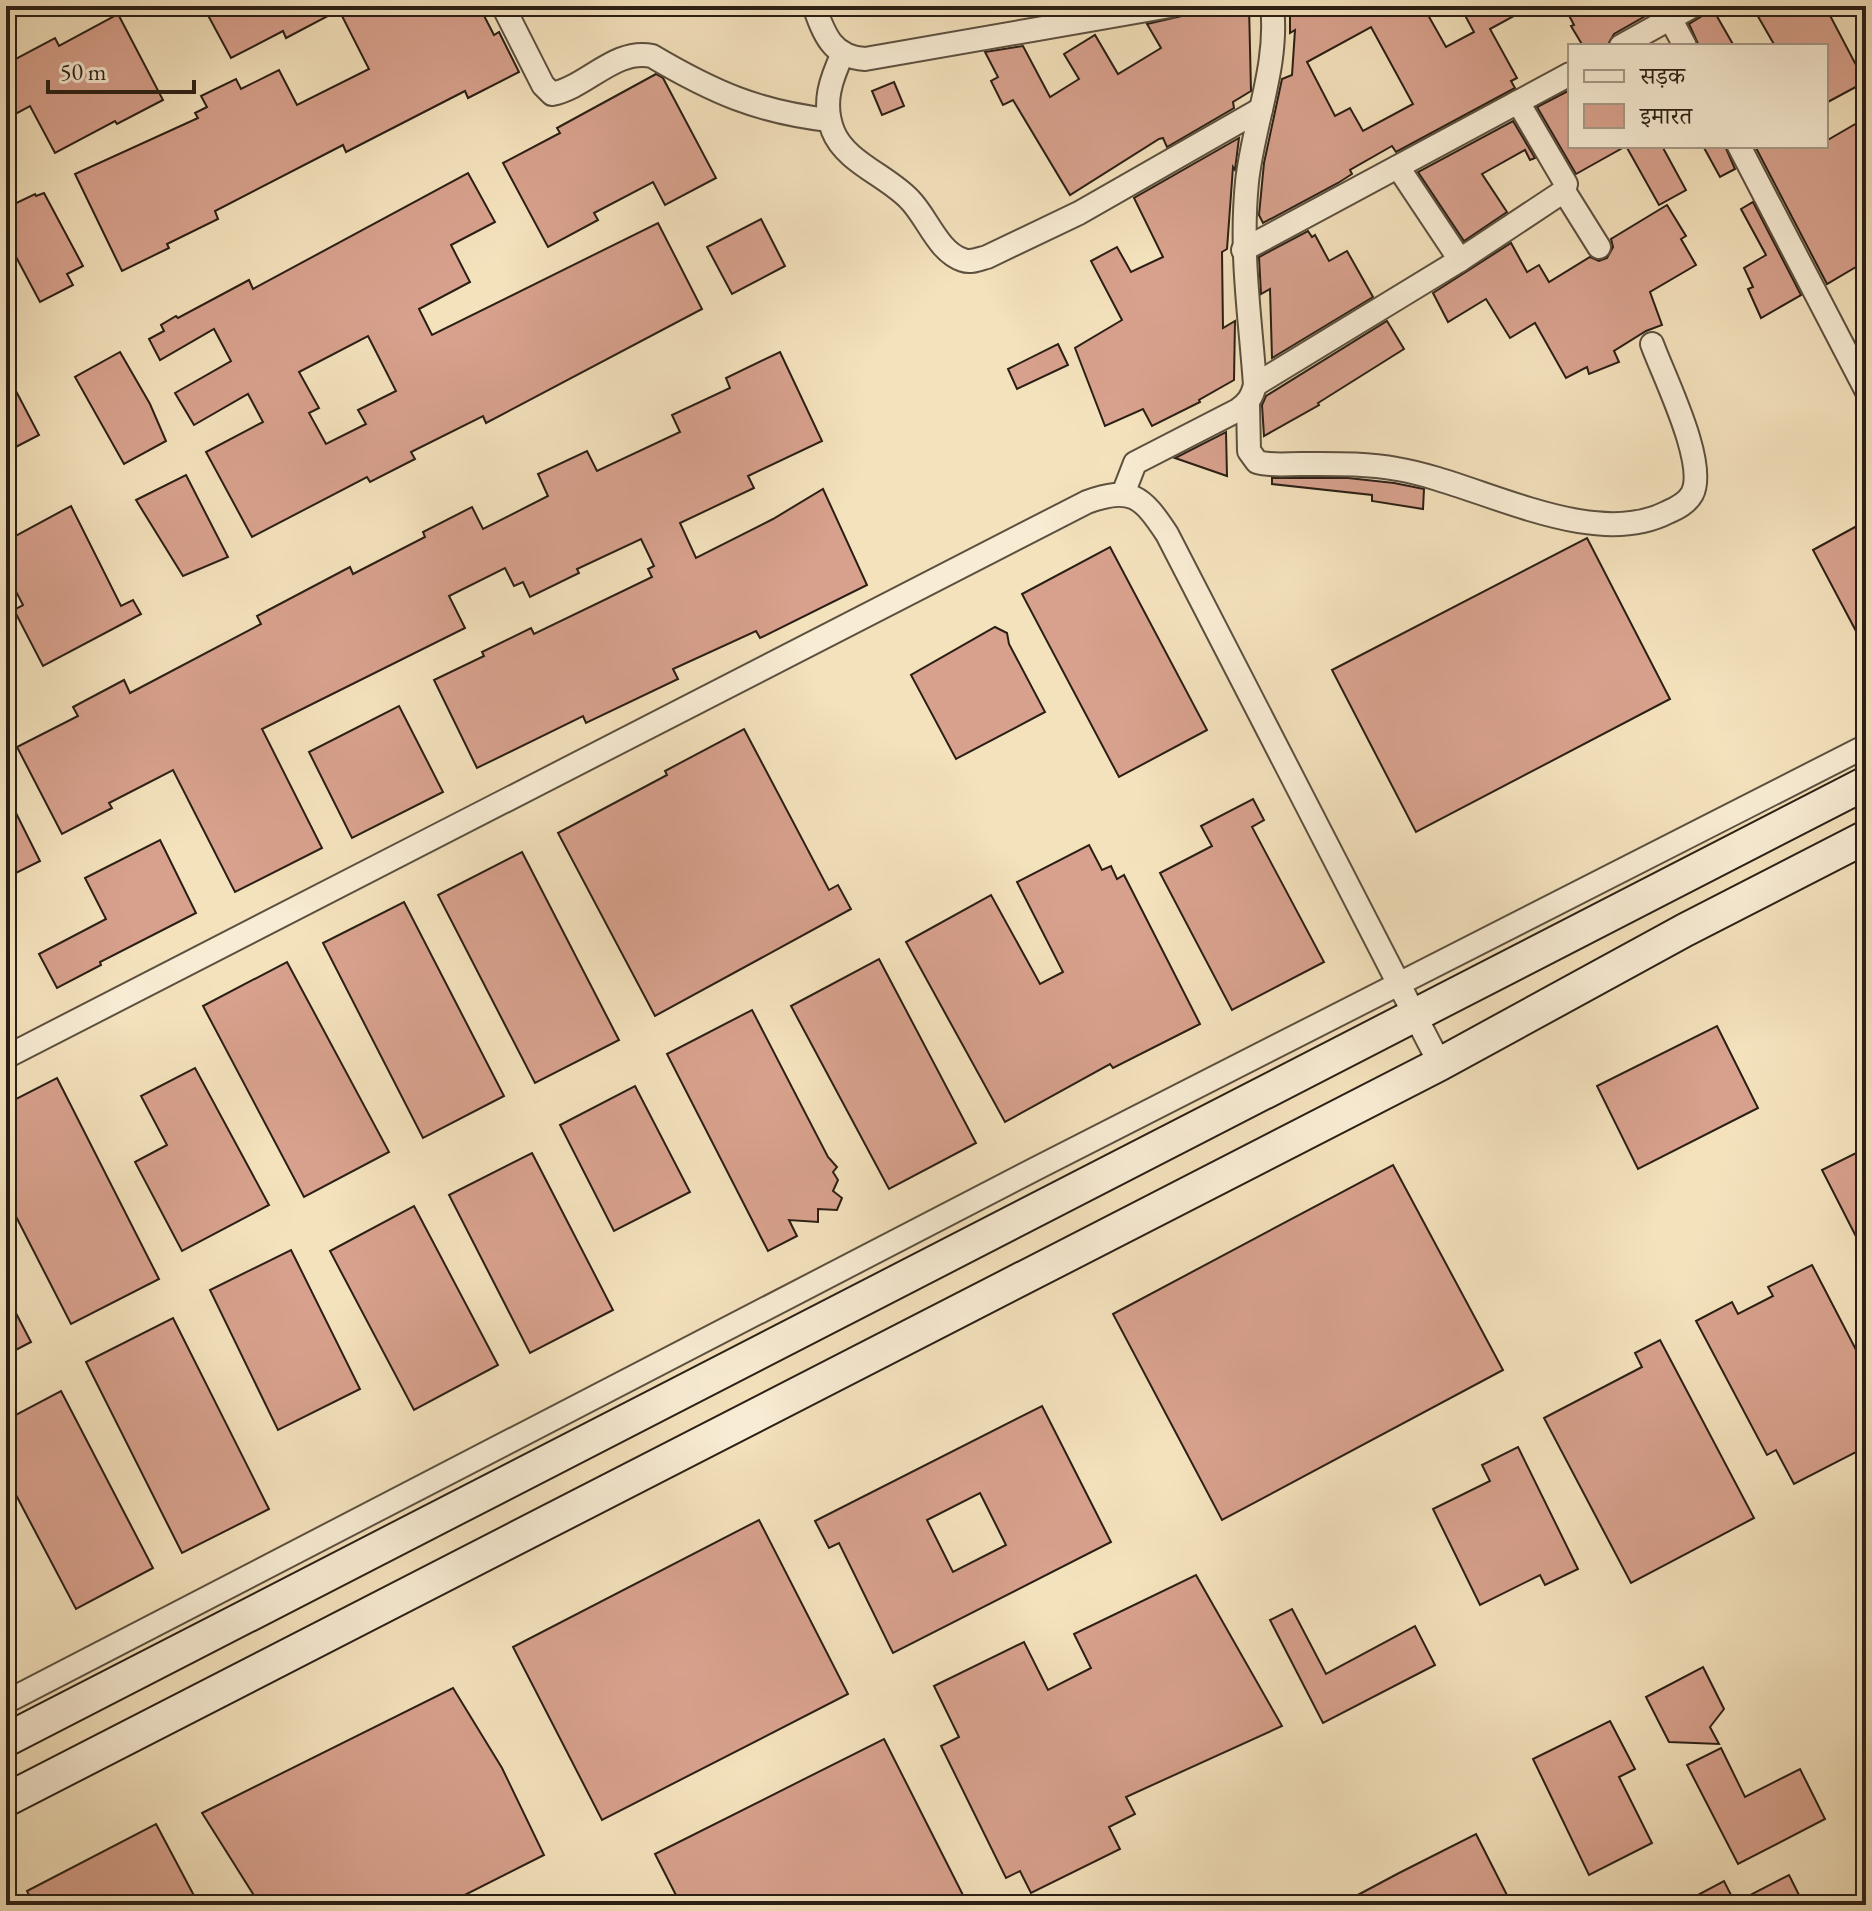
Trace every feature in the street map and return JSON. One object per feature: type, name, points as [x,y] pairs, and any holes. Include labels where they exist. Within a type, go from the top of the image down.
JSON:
[{"type":"main road","points":[[6,1740],[1866,783]]},
{"type":"main road","points":[[6,1800],[1440,1064],[1685,930],[1866,837]]},
{"type":"street","points":[[503,6],[543,85],[552,94],[613,64],[644,54],[721,94],[770,110],[829,120]]},
{"type":"street","points":[[814,6],[823,31],[843,53],[849,58],[865,59],[1170,6]]},
{"type":"street","points":[[1272,6],[1273,43],[1251,150],[1243,250],[1251,394],[1249,451],[1257,462],[1267,465],[1359,464],[1401,469],[1548,514],[1612,526],[1658,518],[1682,505],[1692,495],[1698,475],[1692,448],[1652,344]]},
{"type":"street","points":[[1624,44],[1693,6]]},
{"type":"street","points":[[1670,18],[1684,44]]},
{"type":"street","points":[[843,53],[828,91],[829,120],[834,134],[843,149],[910,199],[950,252],[962,260],[974,261],[1079,213],[1261,109]]},
{"type":"street","points":[[1243,250],[1568,75]]},
{"type":"street","points":[[1123,494],[1135,463],[1251,394],[1564,191],[1566,184],[1518,102]]},
{"type":"street","points":[[1740,148],[1866,390]]},
{"type":"street","points":[[1398,167],[1460,260]]},
{"type":"street","points":[[1564,191],[1599,247]]},
{"type":"street","points":[[6,1057],[1087,502],[1104,495],[1123,494],[1134,497],[1152,511],[1167,534],[1397,986],[1440,1064]]},
{"type":"street","points":[[6,1702],[1043,1165],[1866,746]]},
{"type":"building","points":[[203,6],[479,6],[494,35],[499,32],[519,72],[468,98],[465,91],[346,152],[343,145],[215,211],[218,219],[122,271],[75,174],[198,118],[195,113],[207,107],[201,96],[236,79],[241,89],[279,70],[297,105],[369,69],[339,10],[286,38],[283,31],[231,58]]},
{"type":"building","points":[[1225,6],[1249,6],[1251,91],[1233,102],[1234,108],[1167,147],[1163,138],[1159,139],[1070,195],[1013,100],[1003,105],[991,81],[998,77],[985,52],[1023,46],[1050,97],[1079,79],[1064,54],[1095,35],[1118,74],[1161,48],[1147,24]]},
{"type":"building","points":[[1290,6],[1423,6],[1446,47],[1474,32],[1460,6],[1532,6],[1490,29],[1517,78],[1511,81],[1515,88],[1396,152],[1392,146],[1350,170],[1352,174],[1338,183],[1263,223],[1259,215],[1264,163],[1282,79],[1292,75],[1295,30],[1290,33]],"holes":[[[1371,27],[1413,104],[1363,131],[1350,108],[1335,116],[1307,62]]]},
{"type":"building","points":[[1564,6],[1663,6],[1614,34],[1608,44],[1582,44],[1571,26],[1574,25]]},
{"type":"building","points":[[1707,6],[1711,6],[1733,44],[1698,44],[1689,24],[1705,14]]},
{"type":"building","points":[[1752,6],[1825,6],[1865,82],[1828,102],[1828,44],[1774,44]]},
{"type":"building","points":[[118,14],[163,100],[55,153],[30,106],[6,119],[6,64],[55,38],[59,46]]},
{"type":"building","points":[[656,74],[663,78],[716,178],[665,205],[653,182],[594,213],[598,220],[548,247],[503,163],[560,133],[557,128]]},
{"type":"building","points":[[894,82],[904,106],[882,115],[872,91]]},
{"type":"building","points":[[1568,91],[1568,148],[1622,148],[1576,174],[1537,107]]},
{"type":"building","points":[[1513,121],[1535,158],[1530,160],[1525,150],[1482,174],[1507,212],[1464,241],[1418,172]]},
{"type":"building","points":[[1857,123],[1866,138],[1866,261],[1827,284],[1756,148],[1828,148],[1828,140]]},
{"type":"building","points":[[1239,138],[1235,170],[1233,167],[1227,249],[1222,252],[1223,328],[1235,321],[1234,380],[1200,402],[1152,426],[1143,409],[1105,426],[1075,348],[1122,320],[1091,261],[1117,247],[1131,272],[1163,257],[1134,198]]},
{"type":"building","points":[[1627,148],[1663,148],[1686,190],[1659,205]]},
{"type":"building","points":[[1704,148],[1726,148],[1735,169],[1720,177]]},
{"type":"building","points":[[468,173],[495,222],[451,245],[470,282],[419,309],[432,335],[658,223],[702,309],[486,423],[483,416],[411,452],[415,459],[370,482],[367,477],[252,537],[206,452],[263,422],[248,394],[194,425],[175,393],[231,361],[214,329],[160,360],[149,339],[164,331],[161,325],[176,316],[178,318],[249,280],[253,289]],"holes":[[[368,336],[396,391],[358,410],[366,424],[326,444],[309,413],[319,408],[299,372]]]},
{"type":"building","points":[[44,193],[83,266],[67,274],[73,285],[40,302],[6,238],[6,208]]},
{"type":"building","points":[[1753,202],[1801,295],[1761,318],[1748,289],[1753,287],[1744,268],[1766,255],[1741,209]]},
{"type":"building","points":[[1667,205],[1686,236],[1681,239],[1696,265],[1650,292],[1662,325],[1614,351],[1619,362],[1589,374],[1587,367],[1566,378],[1535,323],[1510,338],[1486,299],[1448,322],[1433,293],[1511,243],[1527,272],[1539,265],[1549,282],[1590,257],[1599,261],[1607,258],[1613,247],[1611,239]]},
{"type":"building","points":[[761,219],[785,266],[732,294],[707,247]]},
{"type":"building","points":[[1308,231],[1312,237],[1315,235],[1329,261],[1347,251],[1373,297],[1272,358],[1270,289],[1261,294],[1259,257]]},
{"type":"building","points":[[1387,321],[1404,349],[1319,405],[1264,436],[1262,405],[1266,396]]},
{"type":"building","points":[[1058,344],[1068,365],[1017,389],[1008,369]]},
{"type":"building","points":[[120,352],[150,404],[166,441],[124,464],[75,377]]},
{"type":"building","points":[[780,352],[822,441],[748,476],[754,488],[680,523],[696,558],[773,519],[823,489],[867,585],[760,638],[756,631],[673,669],[678,679],[586,723],[583,716],[477,768],[434,680],[484,656],[482,652],[531,628],[534,634],[652,577],[648,569],[654,566],[641,539],[577,569],[579,573],[530,597],[523,582],[514,586],[505,568],[449,596],[465,628],[262,729],[322,848],[235,892],[173,770],[109,803],[112,808],[62,834],[17,747],[78,716],[73,707],[124,680],[130,693],[261,624],[257,616],[350,567],[353,574],[425,537],[423,532],[472,507],[483,529],[548,496],[538,474],[587,451],[597,471],[680,432],[672,415],[730,388],[726,378]]},
{"type":"building","points":[[6,372],[39,435],[6,452]]},
{"type":"building","points":[[1226,432],[1227,476],[1175,458]]},
{"type":"building","points":[[186,475],[228,557],[183,576],[136,500]]},
{"type":"building","points":[[1272,478],[1348,478],[1424,489],[1423,509],[1372,501],[1372,495],[1272,484]]},
{"type":"building","points":[[71,506],[121,606],[133,600],[141,614],[43,666],[14,610],[23,605],[6,572],[6,541]]},
{"type":"building","points":[[1866,521],[1866,650],[1813,550]]},
{"type":"building","points":[[1587,538],[1670,699],[1416,832],[1332,670]]},
{"type":"building","points":[[1110,547],[1207,730],[1119,777],[1022,594]]},
{"type":"building","points":[[995,627],[1007,633],[1009,644],[1045,712],[956,759],[911,675]]},
{"type":"building","points":[[399,706],[443,792],[352,838],[309,752]]},
{"type":"building","points":[[744,729],[829,890],[838,885],[851,909],[655,1016],[558,833],[667,775],[665,771]]},
{"type":"building","points":[[6,793],[40,861],[6,878]]},
{"type":"building","points":[[1253,799],[1264,820],[1252,827],[1324,962],[1232,1010],[1160,873],[1212,846],[1201,826]]},
{"type":"building","points":[[160,840],[196,913],[100,962],[101,965],[57,988],[39,954],[106,919],[85,878]]},
{"type":"building","points":[[1089,845],[1102,870],[1111,866],[1117,879],[1124,875],[1200,1024],[1113,1068],[1110,1064],[1005,1122],[906,942],[991,895],[1040,984],[1063,972],[1017,882]]},
{"type":"building","points":[[522,852],[619,1040],[535,1083],[438,895]]},
{"type":"building","points":[[404,902],[504,1096],[423,1138],[323,943]]},
{"type":"building","points":[[879,959],[976,1143],[889,1189],[791,1006]]},
{"type":"building","points":[[287,962],[389,1152],[304,1197],[203,1006]]},
{"type":"building","points":[[752,1010],[828,1157],[837,1167],[833,1172],[838,1180],[833,1191],[842,1198],[837,1210],[818,1209],[818,1222],[789,1220],[797,1236],[768,1251],[667,1054]]},
{"type":"building","points":[[1717,1026],[1758,1108],[1638,1169],[1597,1086]]},
{"type":"building","points":[[195,1068],[269,1205],[182,1251],[135,1162],[167,1145],[141,1096]]},
{"type":"building","points":[[57,1078],[159,1279],[71,1324],[6,1197],[6,1104]]},
{"type":"building","points":[[635,1086],[690,1192],[614,1231],[560,1125]]},
{"type":"building","points":[[1866,1148],[1866,1256],[1822,1170]]},
{"type":"building","points":[[532,1153],[613,1310],[530,1353],[449,1195]]},
{"type":"building","points":[[1393,1165],[1503,1370],[1222,1520],[1113,1314]]},
{"type":"building","points":[[414,1206],[498,1365],[414,1410],[330,1251]]},
{"type":"building","points":[[291,1250],[360,1389],[278,1430],[210,1290]]},
{"type":"building","points":[[1812,1265],[1866,1369],[1866,1447],[1794,1484],[1776,1450],[1767,1455],[1696,1321],[1732,1302],[1738,1314],[1773,1296],[1768,1287]]},
{"type":"building","points":[[6,1294],[31,1342],[6,1355]]},
{"type":"building","points":[[173,1318],[269,1509],[182,1553],[86,1362]]},
{"type":"building","points":[[1660,1340],[1754,1518],[1631,1583],[1544,1418],[1642,1367],[1635,1353]]},
{"type":"building","points":[[61,1391],[153,1568],[76,1609],[6,1476],[6,1420]]},
{"type":"building","points":[[1042,1406],[1111,1542],[893,1653],[839,1543],[829,1548],[815,1521]],"holes":[[[980,1493],[1006,1545],[953,1572],[927,1520]]]},
{"type":"building","points":[[1518,1447],[1578,1569],[1545,1585],[1540,1575],[1480,1605],[1433,1509],[1490,1481],[1482,1465]]},
{"type":"building","points":[[759,1520],[848,1694],[602,1820],[513,1647]]},
{"type":"building","points":[[1196,1575],[1282,1726],[1126,1797],[1135,1814],[1109,1827],[1120,1849],[1031,1893],[1020,1871],[1006,1878],[941,1746],[959,1737],[934,1686],[1024,1642],[1048,1690],[1091,1668],[1074,1634]]},
{"type":"building","points":[[1292,1609],[1326,1674],[1415,1626],[1435,1665],[1323,1723],[1270,1620]]},
{"type":"building","points":[[1703,1667],[1724,1709],[1710,1727],[1719,1744],[1669,1742],[1646,1697]]},
{"type":"building","points":[[453,1688],[502,1768],[544,1855],[445,1905],[260,1905],[202,1813]]},
{"type":"building","points":[[1610,1721],[1635,1769],[1619,1777],[1652,1843],[1589,1875],[1533,1759]]},
{"type":"building","points":[[884,1739],[968,1905],[681,1905],[655,1854]]},
{"type":"building","points":[[1721,1748],[1745,1797],[1800,1769],[1825,1819],[1738,1864],[1687,1765]]},
{"type":"building","points":[[156,1824],[199,1905],[34,1905],[27,1891]]},
{"type":"building","points":[[1476,1834],[1512,1905],[1339,1905],[1399,1873]]},
{"type":"building","points":[[1789,1875],[1804,1905],[1679,1905],[1724,1881],[1735,1903]]}]
